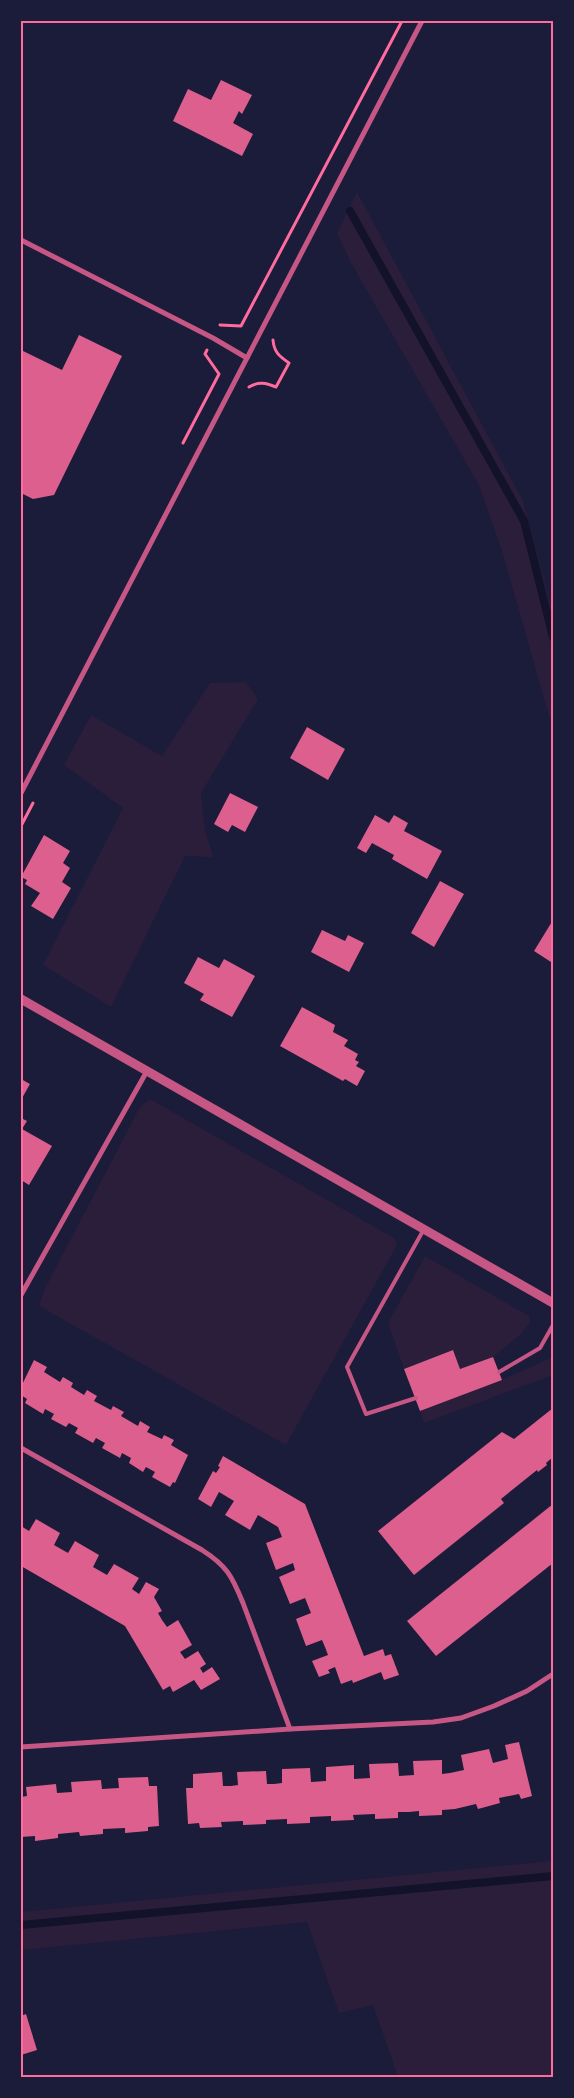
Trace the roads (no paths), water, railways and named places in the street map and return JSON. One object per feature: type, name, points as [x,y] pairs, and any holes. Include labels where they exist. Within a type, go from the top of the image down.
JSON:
[{"type":"street","points":[[21,793],[422,21]]},
{"type":"street","points":[[21,240],[213,338],[247,358]]},
{"type":"street","points":[[21,999],[553,1303]]},
{"type":"street","points":[[21,1295],[147,1071]]},
{"type":"street","points":[[21,1448],[222,1563],[235,1584],[243,1603],[290,1729]]},
{"type":"street","points":[[21,1748],[290,1729],[433,1722],[461,1718],[494,1706],[527,1691],[553,1674]]},
{"type":"lane","points":[[416,1398],[366,1414],[347,1366],[424,1230]]},
{"type":"lane","points":[[499,1372],[540,1348],[553,1325]]},
{"type":"waterway","points":[[350,211],[524,521],[553,637]]},
{"type":"waterway","points":[[21,1925],[553,1876]]}]
